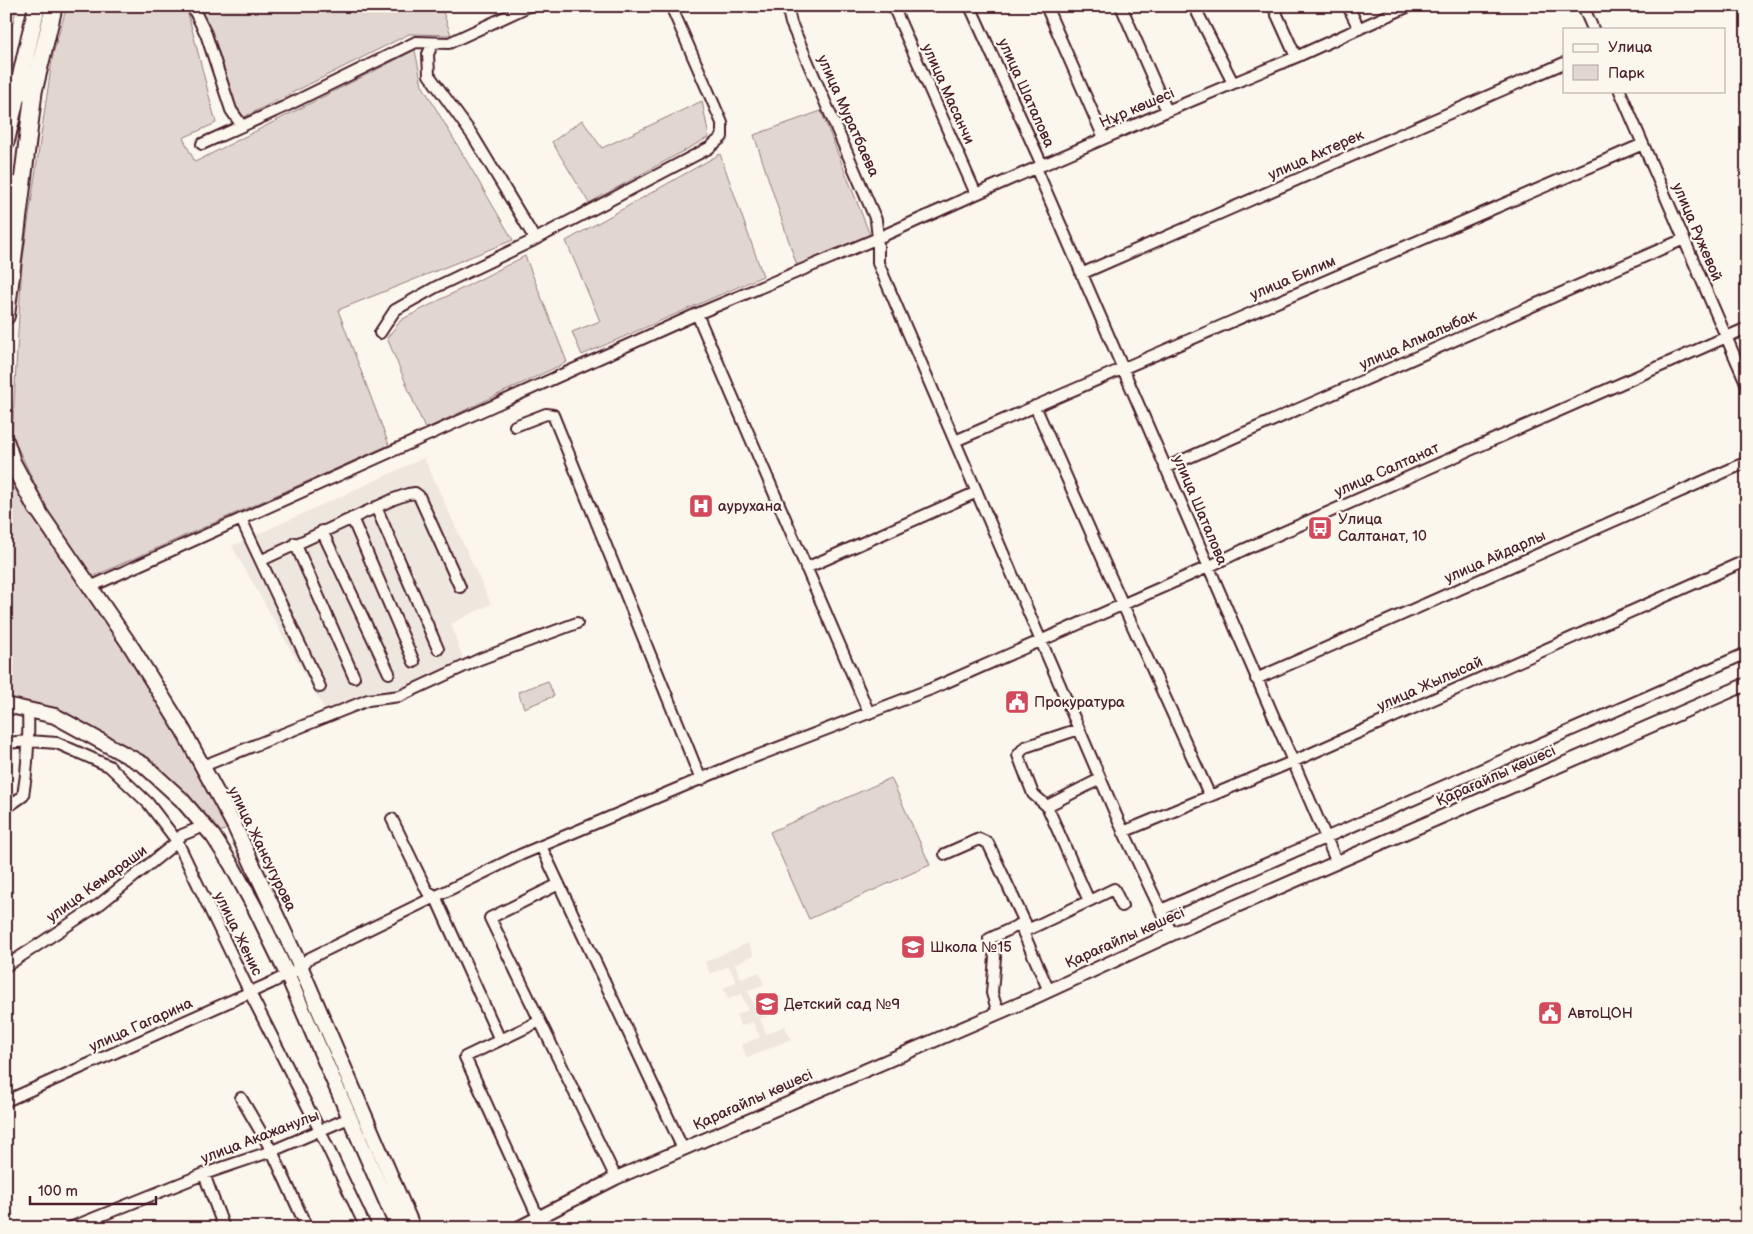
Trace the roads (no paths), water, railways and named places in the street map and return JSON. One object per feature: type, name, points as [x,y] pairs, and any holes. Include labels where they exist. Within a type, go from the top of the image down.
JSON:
[{"type":"highway","points":[[6,215],[37,6]]},
{"type":"highway","points":[[6,141],[54,6]]},
{"type":"highway","points":[[6,316],[26,86]]},
{"type":"highway","points":[[6,443],[12,462],[37,509]]},
{"type":"highway","points":[[6,472],[37,509]]},
{"type":"main road","name":"улица Жансугурова","points":[[37,509],[137,655],[184,730],[234,825],[301,968],[413,1228]]},
{"type":"main road","points":[[6,705],[54,716],[144,765],[181,799],[209,831],[231,864],[287,974],[398,1228]]},
{"type":"main road","points":[[209,831],[234,825]]},
{"type":"main road","points":[[347,1114],[360,1105]]},
{"type":"street","points":[[192,6],[206,34],[231,110],[242,126]]},
{"type":"street","points":[[202,144],[284,107],[416,42],[449,43],[529,6]]},
{"type":"street","points":[[380,334],[395,310],[436,286],[535,239],[709,148],[722,137],[722,122],[671,6]]},
{"type":"street","name":"улица Муратбаева","points":[[785,6],[876,220],[878,263],[1123,832],[1172,934]]},
{"type":"street","name":"улица Масанчи","points":[[893,6],[976,194]]},
{"type":"street","name":"улица Шаталова","points":[[970,6],[1039,166],[1081,274],[1337,864]]},
{"type":"street","points":[[1046,6],[1104,138]]},
{"type":"street","points":[[1121,6],[1167,111]]},
{"type":"street","points":[[1194,6],[1233,84]]},
{"type":"street","points":[[1273,6],[1296,57]]},
{"type":"street","points":[[1348,6],[1359,29]]},
{"type":"street","name":"Нұр көшесі","points":[[90,587],[697,314],[878,238],[1039,166],[1296,57],[1409,6]]},
{"type":"street","points":[[1583,6],[1593,28]]},
{"type":"street","points":[[433,43],[428,54],[429,75],[473,136],[535,239]]},
{"type":"street","name":"улица Актерек","points":[[1081,274],[1563,63]]},
{"type":"street","name":"улица Ружевой","points":[[1620,92],[1747,385]]},
{"type":"street","name":"улица Билим","points":[[955,441],[1643,144]]},
{"type":"street","name":"улица Алмалыбак","points":[[1165,468],[1684,239]]},
{"type":"street","points":[[697,314],[869,713]]},
{"type":"street","name":"улица Салтанат","points":[[701,780],[931,689],[1747,328]]},
{"type":"street","points":[[1035,406],[1210,796]]},
{"type":"street","points":[[515,426],[546,414],[553,416],[701,780]]},
{"type":"street","name":"улица Айдарлы","points":[[1256,679],[1747,462]]},
{"type":"street","points":[[806,568],[978,492]]},
{"type":"street","points":[[262,560],[376,507],[414,493],[418,495],[460,587]]},
{"type":"street","points":[[376,507],[438,649]]},
{"type":"street","points":[[352,518],[414,662]]},
{"type":"street","points":[[241,519],[262,560],[320,687]]},
{"type":"street","points":[[322,531],[389,673]]},
{"type":"street","points":[[296,543],[354,678]]},
{"type":"street","name":"улица Жылысай","points":[[1123,832],[1292,762],[1747,560]]},
{"type":"street","points":[[203,766],[368,700],[400,696],[480,660],[576,623]]},
{"type":"street","points":[[1160,910],[1747,653]]},
{"type":"street","name":"Қарағайлы көшесі","points":[[518,1228],[616,1178],[1747,684]]},
{"type":"street","points":[[6,808],[22,796],[27,772],[29,741],[28,709]]},
{"type":"street","points":[[1079,729],[1025,746],[1018,755],[1033,794],[1047,806],[1088,901]]},
{"type":"street","name":"улица Женис","points":[[6,743],[29,741],[57,743],[109,766],[148,803],[177,841],[250,993],[320,1130],[366,1228]]},
{"type":"street","points":[[1047,806],[1100,779]]},
{"type":"street","name":"улица Гагарина","points":[[6,1101],[250,993],[301,968],[308,959],[520,855],[701,780]]},
{"type":"street","points":[[392,819],[426,891],[435,896],[500,1040]]},
{"type":"street","name":"улица Кемараши","points":[[6,966],[100,904],[182,836],[209,831]]},
{"type":"street","points":[[945,854],[979,839],[988,844],[1027,926]]},
{"type":"street","points":[[541,846],[683,1149]]},
{"type":"street","points":[[559,884],[490,918],[616,1178]]},
{"type":"street","points":[[998,1012],[992,994],[994,957],[989,939],[1027,926],[1114,890],[1122,906]]},
{"type":"street","points":[[1027,926],[1023,932],[1049,990]]},
{"type":"street","points":[[538,1217],[465,1057],[540,1021]]},
{"type":"street","points":[[241,1098],[272,1151],[308,1228]]},
{"type":"street","name":"улица Акажанулы","points":[[70,1228],[204,1174],[272,1151],[320,1130],[347,1114]]},
{"type":"street","points":[[204,1174],[224,1228]]},
{"type":"place","name":"аурухана","points":[[701,506]]},
{"type":"place","name":"Улица Салтанат, 10","points":[[1320,528]]},
{"type":"place","name":"Прокуратура","points":[[1017,702]]},
{"type":"place","name":"Школа №15","points":[[913,947]]},
{"type":"place","name":"Детский сад №9","points":[[767,1004]]},
{"type":"place","name":"АвтоЦОН","points":[[1550,1013]]}]
